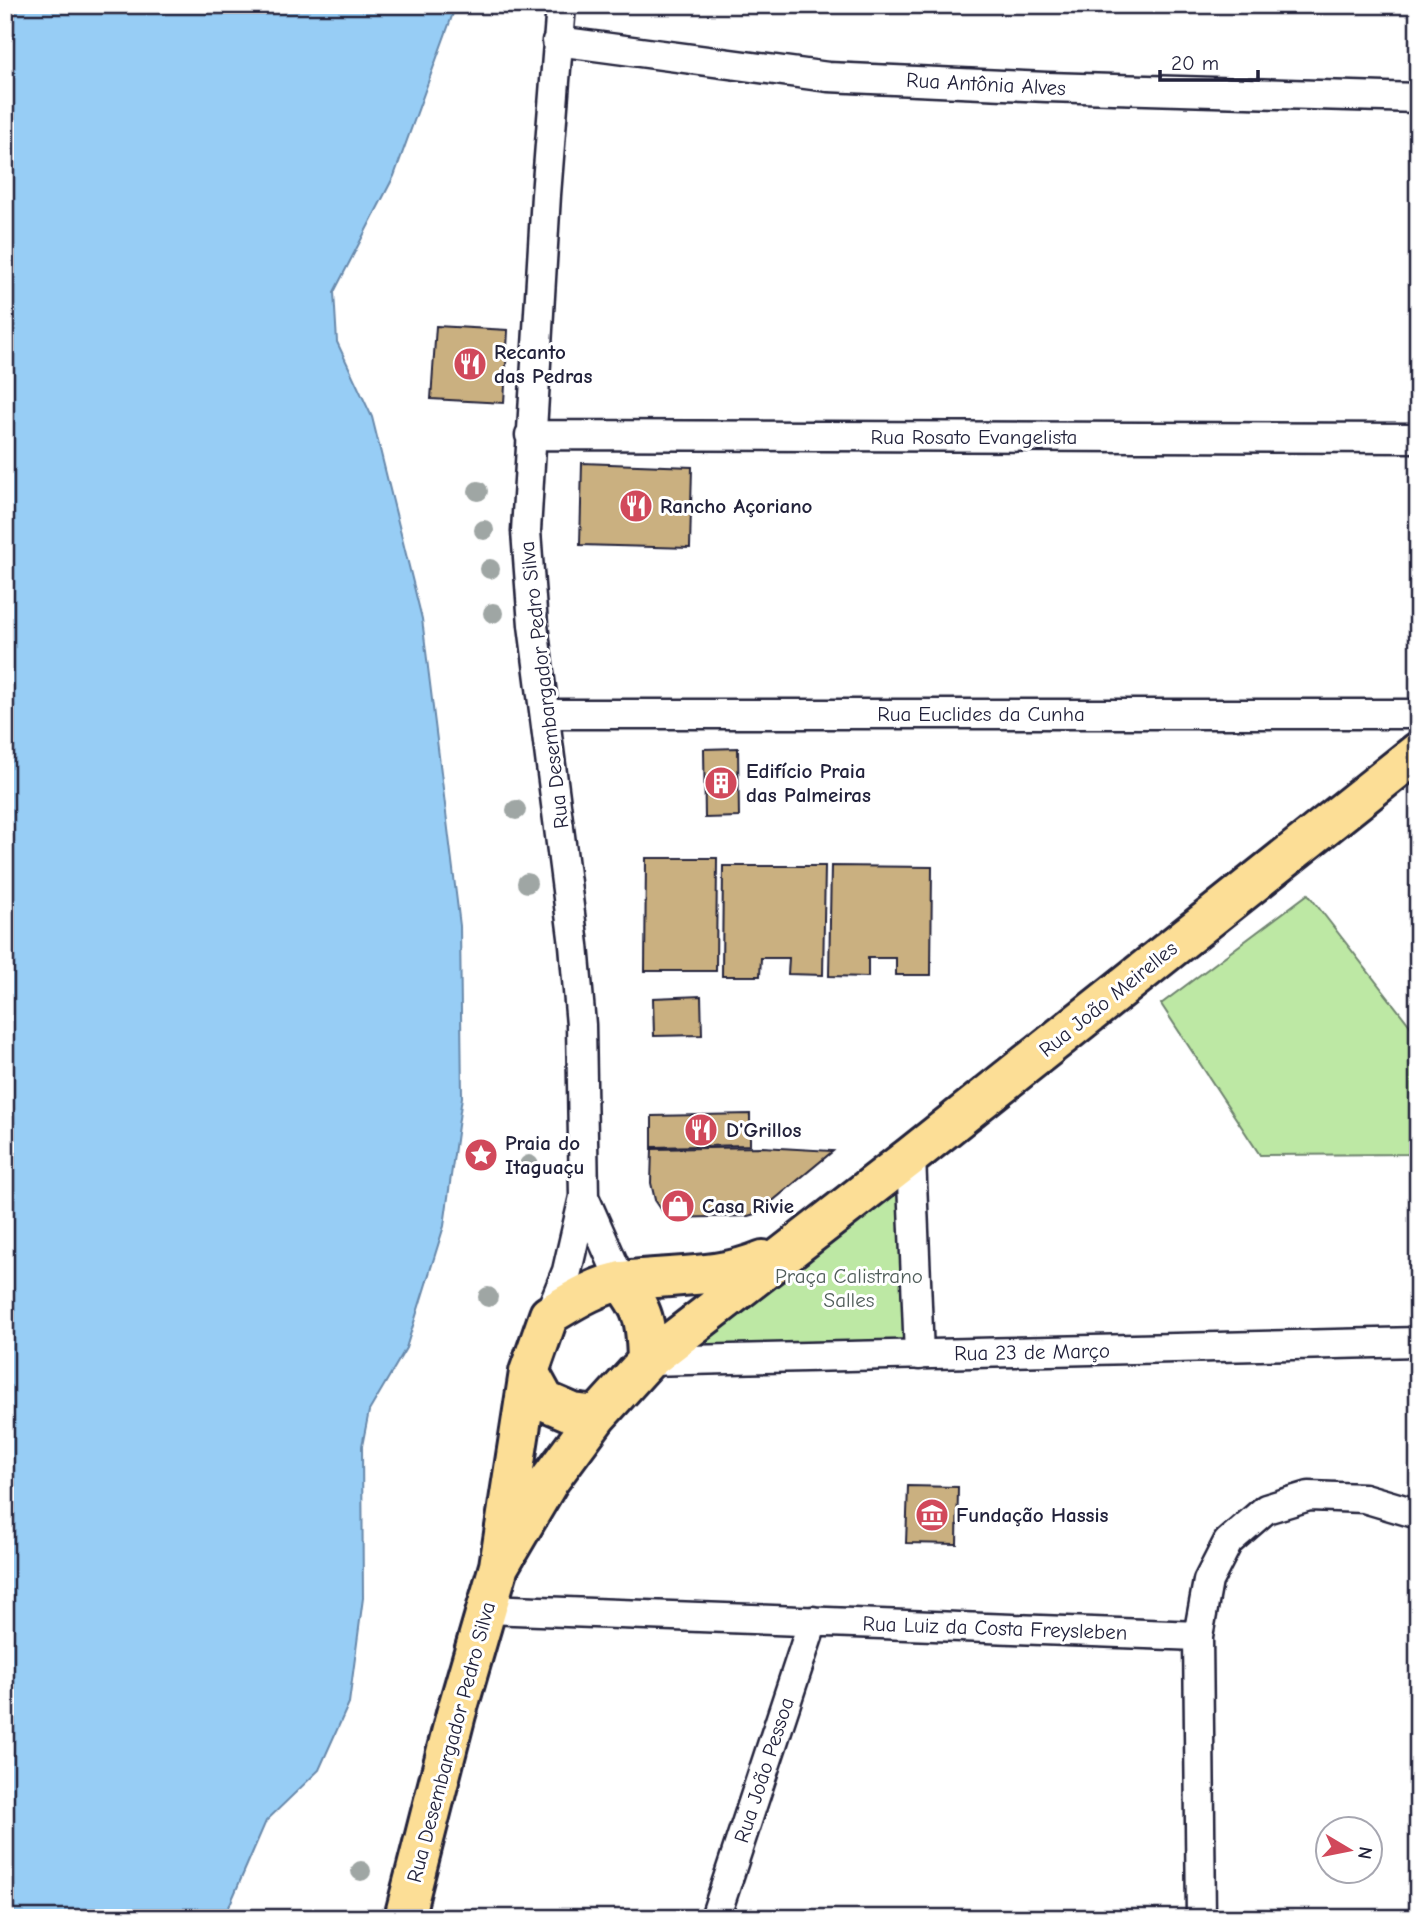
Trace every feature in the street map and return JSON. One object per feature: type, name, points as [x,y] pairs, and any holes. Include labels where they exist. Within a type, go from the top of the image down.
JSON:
[{"type":"main road","name":"Rua João Meirelles","points":[[647,1360],[911,1156],[1418,752]]},
{"type":"main road","name":"Rua João Meirelles","points":[[621,1281],[724,1273],[747,1267],[797,1245]]},
{"type":"main road","points":[[549,1315],[593,1291],[621,1281],[636,1299],[646,1325],[647,1360]]},
{"type":"main road","name":"Rua Desembargador Pedro Silva","points":[[404,1918],[456,1714],[499,1566],[529,1371],[549,1315]]},
{"type":"main road","name":"Rua Desembargador Pedro Silva","points":[[499,1566],[549,1481],[597,1416],[647,1360]]},
{"type":"main road","points":[[529,1371],[545,1401],[573,1413],[597,1416]]},
{"type":"street","name":"Rua Desembargador Pedro Silva","points":[[549,1315],[566,1270],[584,1197],[581,1024],[565,858],[528,572],[526,531],[530,435],[561,5]]},
{"type":"street","name":"Rua Antônia Alves","points":[[557,41],[828,77],[1047,87],[1418,98]]},
{"type":"street","name":"Rua Rosato Evangelista","points":[[530,435],[1418,438]]},
{"type":"street","name":"Rua Euclides da Cunha","points":[[545,714],[1418,714]]},
{"type":"street","points":[[911,1156],[919,1355]]},
{"type":"street","name":"Rua Desembargador Pedro Silva","points":[[584,1197],[621,1281]]},
{"type":"street","name":"Rua 23 de Março","points":[[647,1360],[1418,1342]]},
{"type":"street","points":[[1201,1918],[1198,1636],[1208,1581],[1228,1542],[1266,1509],[1308,1496],[1364,1498],[1418,1514]]},
{"type":"street","name":"Rua Luiz da Costa Freysleben","points":[[486,1609],[1198,1636]]},
{"type":"street","name":"Rua João Pessoa","points":[[715,1918],[813,1621]]},
{"type":"green space","points":[[1308,894],[1418,1036],[1418,1154],[1260,1155],[1161,1004]]},
{"type":"green space","name":"Praça Calistrano Salles","points":[[905,1173],[910,1343],[677,1352]]},
{"type":"water","points":[[5,5],[456,5],[394,176],[334,292],[337,342],[372,417],[422,619],[460,926],[462,1097],[444,1226],[406,1348],[369,1411],[362,1446],[363,1598],[349,1703],[319,1770],[266,1821],[224,1918],[5,1918]]},
{"type":"building","name":"Recanto das Pedras","points":[[436,326],[508,330],[504,403],[431,399]]},
{"type":"building","name":"Rancho Açoriano","points":[[582,463],[692,467],[690,548],[580,545]]},
{"type":"building","name":"Edifício Praia das Palmeiras","points":[[738,748],[739,817],[705,818],[704,749]]},
{"type":"building","points":[[646,858],[717,858],[716,971],[645,971]]},
{"type":"building","points":[[723,866],[825,866],[823,975],[788,974],[789,958],[761,958],[760,976],[722,976]]},
{"type":"building","points":[[831,866],[932,867],[931,975],[896,975],[896,958],[868,958],[868,977],[829,976]]},
{"type":"building","points":[[701,996],[702,1035],[654,1036],[653,998]]},
{"type":"building","name":"D'Grillos","points":[[750,1114],[750,1145],[652,1147],[652,1116]]},
{"type":"building","points":[[762,1147],[833,1151],[758,1213],[748,1216],[673,1218],[663,1212],[655,1200],[651,1183],[652,1149]]},
{"type":"building","name":"Fundação Hassis","points":[[908,1486],[958,1487],[957,1544],[906,1543]]},
{"type":"place","name":"Recanto das Pedras","points":[[470,364]]},
{"type":"place","name":"Rancho Açoriano","points":[[636,506]]},
{"type":"place","name":"Edifício Praia das Palmeiras","points":[[721,783]]},
{"type":"place","name":"D'Grillos","points":[[701,1130]]},
{"type":"place","name":"Praia do Itaguaçu","points":[[481,1155]]},
{"type":"place","name":"Casa Rivie","points":[[678,1206]]},
{"type":"place","name":"Fundação Hassis","points":[[932,1515]]}]
